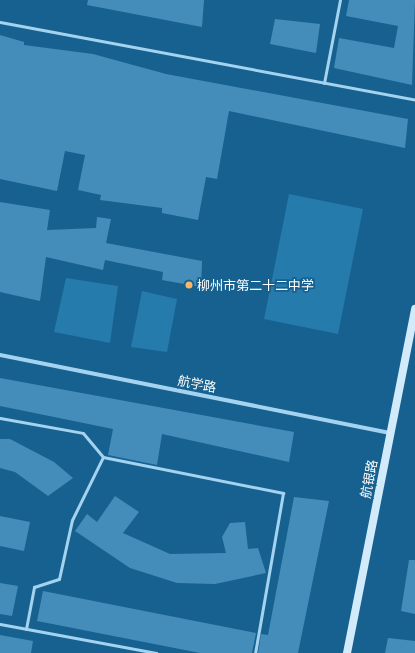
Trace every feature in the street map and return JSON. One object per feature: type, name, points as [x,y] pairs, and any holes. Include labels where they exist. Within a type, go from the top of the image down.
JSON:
[{"type":"main road","name":"航银路","points":[[347,653],[415,309]]},
{"type":"street","name":"航学路","points":[[0,355],[391,433]]},
{"type":"lane","points":[[324,83],[340,0]]},
{"type":"lane","points":[[0,22],[415,100]]},
{"type":"lane","points":[[0,418],[83,433],[103,457],[283,493],[255,653]]},
{"type":"lane","points":[[26,629],[34,587],[59,579],[72,520],[103,457]]},
{"type":"lane","points":[[0,624],[156,653]]},
{"type":"shaded area","points":[[289,194],[363,209],[338,334],[264,319]]},
{"type":"shaded area","points":[[66,278],[118,286],[110,343],[54,332]]},
{"type":"shaded area","points":[[142,291],[177,299],[167,352],[131,347]]},
{"type":"building","points":[[88,0],[204,0],[202,27],[87,5]]},
{"type":"building","points":[[349,0],[415,0],[412,85],[334,68],[339,38],[394,48],[398,26],[346,16]]},
{"type":"building","points":[[275,19],[320,24],[316,53],[270,44]]},
{"type":"building","points":[[0,35],[24,42],[24,45],[93,54],[166,74],[408,119],[405,148],[229,111],[217,179],[206,177],[198,220],[162,213],[162,208],[100,200],[101,195],[78,190],[85,155],[65,151],[57,191],[0,179]]},
{"type":"building","points":[[0,202],[50,210],[47,230],[96,228],[97,217],[111,219],[106,243],[202,261],[201,287],[162,280],[163,272],[105,260],[103,270],[46,257],[40,301],[0,292]]},
{"type":"building","points":[[0,378],[294,432],[289,462],[162,434],[157,465],[108,455],[113,429],[0,406]]},
{"type":"building","points":[[0,439],[10,439],[54,462],[73,478],[48,496],[15,472],[0,468]]},
{"type":"building","points":[[115,496],[139,512],[123,533],[170,554],[226,553],[222,537],[230,523],[245,522],[248,549],[258,548],[266,573],[215,584],[177,583],[130,568],[75,531],[87,514],[97,522]]},
{"type":"building","points":[[294,497],[329,501],[298,653],[258,653],[261,634],[268,635]]},
{"type":"building","points":[[0,516],[30,522],[24,551],[0,546]]},
{"type":"building","points":[[409,560],[415,560],[415,614],[401,611]]},
{"type":"building","points":[[0,583],[18,586],[12,616],[0,614]]},
{"type":"building","points":[[43,591],[256,633],[252,653],[200,653],[37,621]]},
{"type":"building","points":[[0,635],[33,641],[31,653],[0,653]]},
{"type":"building","points":[[388,638],[415,641],[415,653],[385,653]]},
{"type":"place","name":"柳州市第二十二中学","points":[[189,285]]}]
